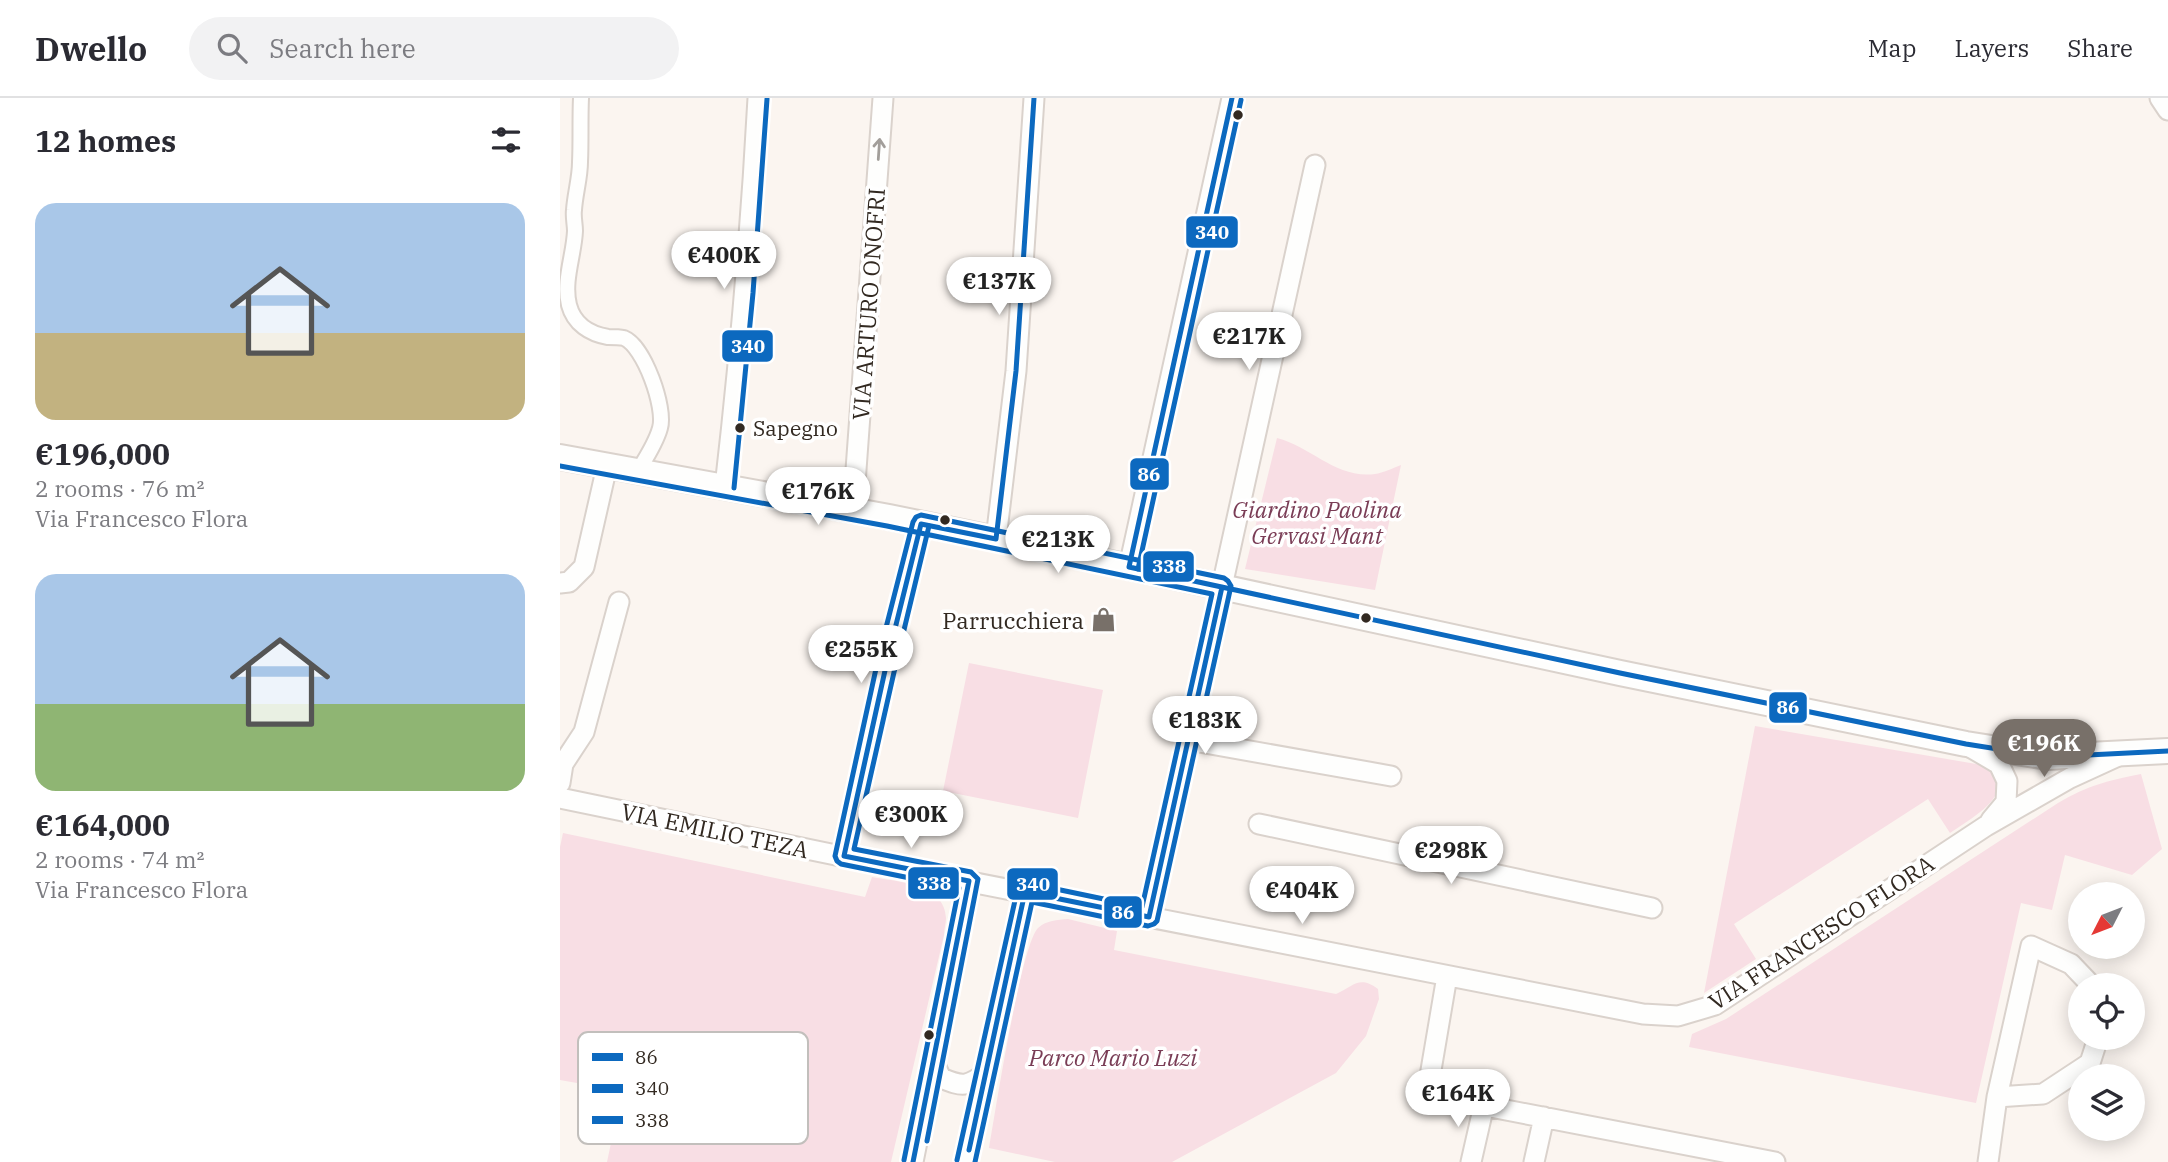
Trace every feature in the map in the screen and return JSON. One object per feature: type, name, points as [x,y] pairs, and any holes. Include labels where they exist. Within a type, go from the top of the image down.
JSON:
[{"type":"street","points":[[581,98],[580,164],[573,213],[575,229],[567,290],[569,304],[578,323],[583,327],[607,337],[624,339],[633,344],[643,359],[661,407],[662,421],[638,471]]},
{"type":"street","points":[[725,487],[738,376],[758,98]]},
{"type":"street","name":"VIA ARTURO ONOFRI","points":[[853,511],[883,98]]},
{"type":"street","points":[[996,539],[1016,371],[1034,98]]},
{"type":"street","points":[[1129,567],[1232,98]]},
{"type":"street","points":[[2160,98],[2168,110]]},
{"type":"street","points":[[1149,917],[1315,165]]},
{"type":"street","points":[[560,457],[996,539],[1966,744],[2048,757],[2168,751]]},
{"type":"street","points":[[560,583],[569,582],[584,567],[607,466]]},
{"type":"street","points":[[844,856],[887,657],[921,524]]},
{"type":"street","points":[[560,783],[563,764],[584,732],[620,602]]},
{"type":"street","points":[[1188,740],[1391,776]]},
{"type":"street","name":"VIA FRANCESCO FLORA","points":[[1966,744],[1998,764],[2007,781],[2006,802],[1986,826]]},
{"type":"street","name":"VIA FRANCESCO FLORA","points":[[1447,976],[1643,1014],[1678,1016],[1715,1005],[1986,826],[2070,778],[2125,753]]},
{"type":"street","name":"VIA EMILIO TEZA","points":[[560,798],[1447,976]]},
{"type":"street","points":[[1259,824],[1652,908]]},
{"type":"street","points":[[913,1162],[969,881]]},
{"type":"street","points":[[966,1162],[1025,892]]},
{"type":"street","points":[[1988,1162],[1997,1097],[2031,946],[2071,964],[2080,973]]},
{"type":"street","points":[[1447,976],[1430,1076],[1434,1090],[1444,1098],[1775,1162]]},
{"type":"street","points":[[1997,1097],[2043,1094],[2090,1063],[2094,1050]]},
{"type":"street","points":[[933,1061],[941,1078],[958,1085],[971,1084],[986,1073]]},
{"type":"street","points":[[1471,1162],[1484,1105]]},
{"type":"street","points":[[1535,1162],[1545,1117]]},
{"type":"green space","name":"Giardino Paolina Gervasi Mant","points":[[1277,438],[1348,472],[1375,474],[1401,465],[1375,590],[1245,569]]},
{"type":"green space","points":[[969,663],[1103,690],[1078,818],[943,791]]},
{"type":"green space","points":[[1755,726],[1982,765],[1994,774],[1998,784],[1990,803],[1950,833],[1928,799],[1734,924],[1756,959],[1704,993]]},
{"type":"green space","points":[[2141,774],[2162,849],[2132,875],[2065,855],[2052,910],[2021,903],[1976,1103],[1689,1047],[1692,1034],[1726,1019],[2058,803],[2098,784]]},
{"type":"green space","points":[[563,833],[865,897],[872,877],[918,886],[938,898],[944,906],[946,918],[944,935],[891,1162],[607,1162],[611,1144],[808,1144],[808,1032],[578,1032],[578,1083],[560,1080],[560,847]]},
{"type":"green space","name":"Parco Mario Luzi","points":[[1068,919],[1117,931],[1114,950],[1336,994],[1361,982],[1378,989],[1379,999],[1366,1036],[1336,1073],[1172,1162],[1055,1162],[989,1148],[1017,996],[1031,941],[1041,925]]},
{"type":"transit line","name":"86","points":[[913,1162],[969,881],[844,856],[921,524],[996,539],[1016,371],[1034,98]]},
{"type":"transit line","name":"86","points":[[1232,98],[1129,567],[1620,673],[1966,744],[2048,757],[2168,751]]},
{"type":"transit line","name":"340","points":[[734,488],[753,293],[767,99]]},
{"type":"transit line","name":"340","points":[[1138,569],[1241,100]]},
{"type":"transit line","name":"340","points":[[560,466],[887,526],[1212,594],[1142,907],[1027,883],[1018,887],[957,1160]]},
{"type":"transit line","name":"338","points":[[904,1160],[959,888],[841,864],[835,856],[879,655],[913,522],[921,515],[1224,578],[1231,586],[1157,921],[1148,926],[1032,902],[975,1162]]},
{"type":"transit line","name":"340","points":[[927,1141],[978,879],[971,872],[854,849],[929,526]]},
{"type":"transit line","name":"86","points":[[969,1150],[1025,892],[1149,917],[1222,587]]},
{"type":"place","name":"Sapegno","points":[[740,428]]},
{"type":"place","name":"Parrucchiera","points":[[1104,620]]}]
